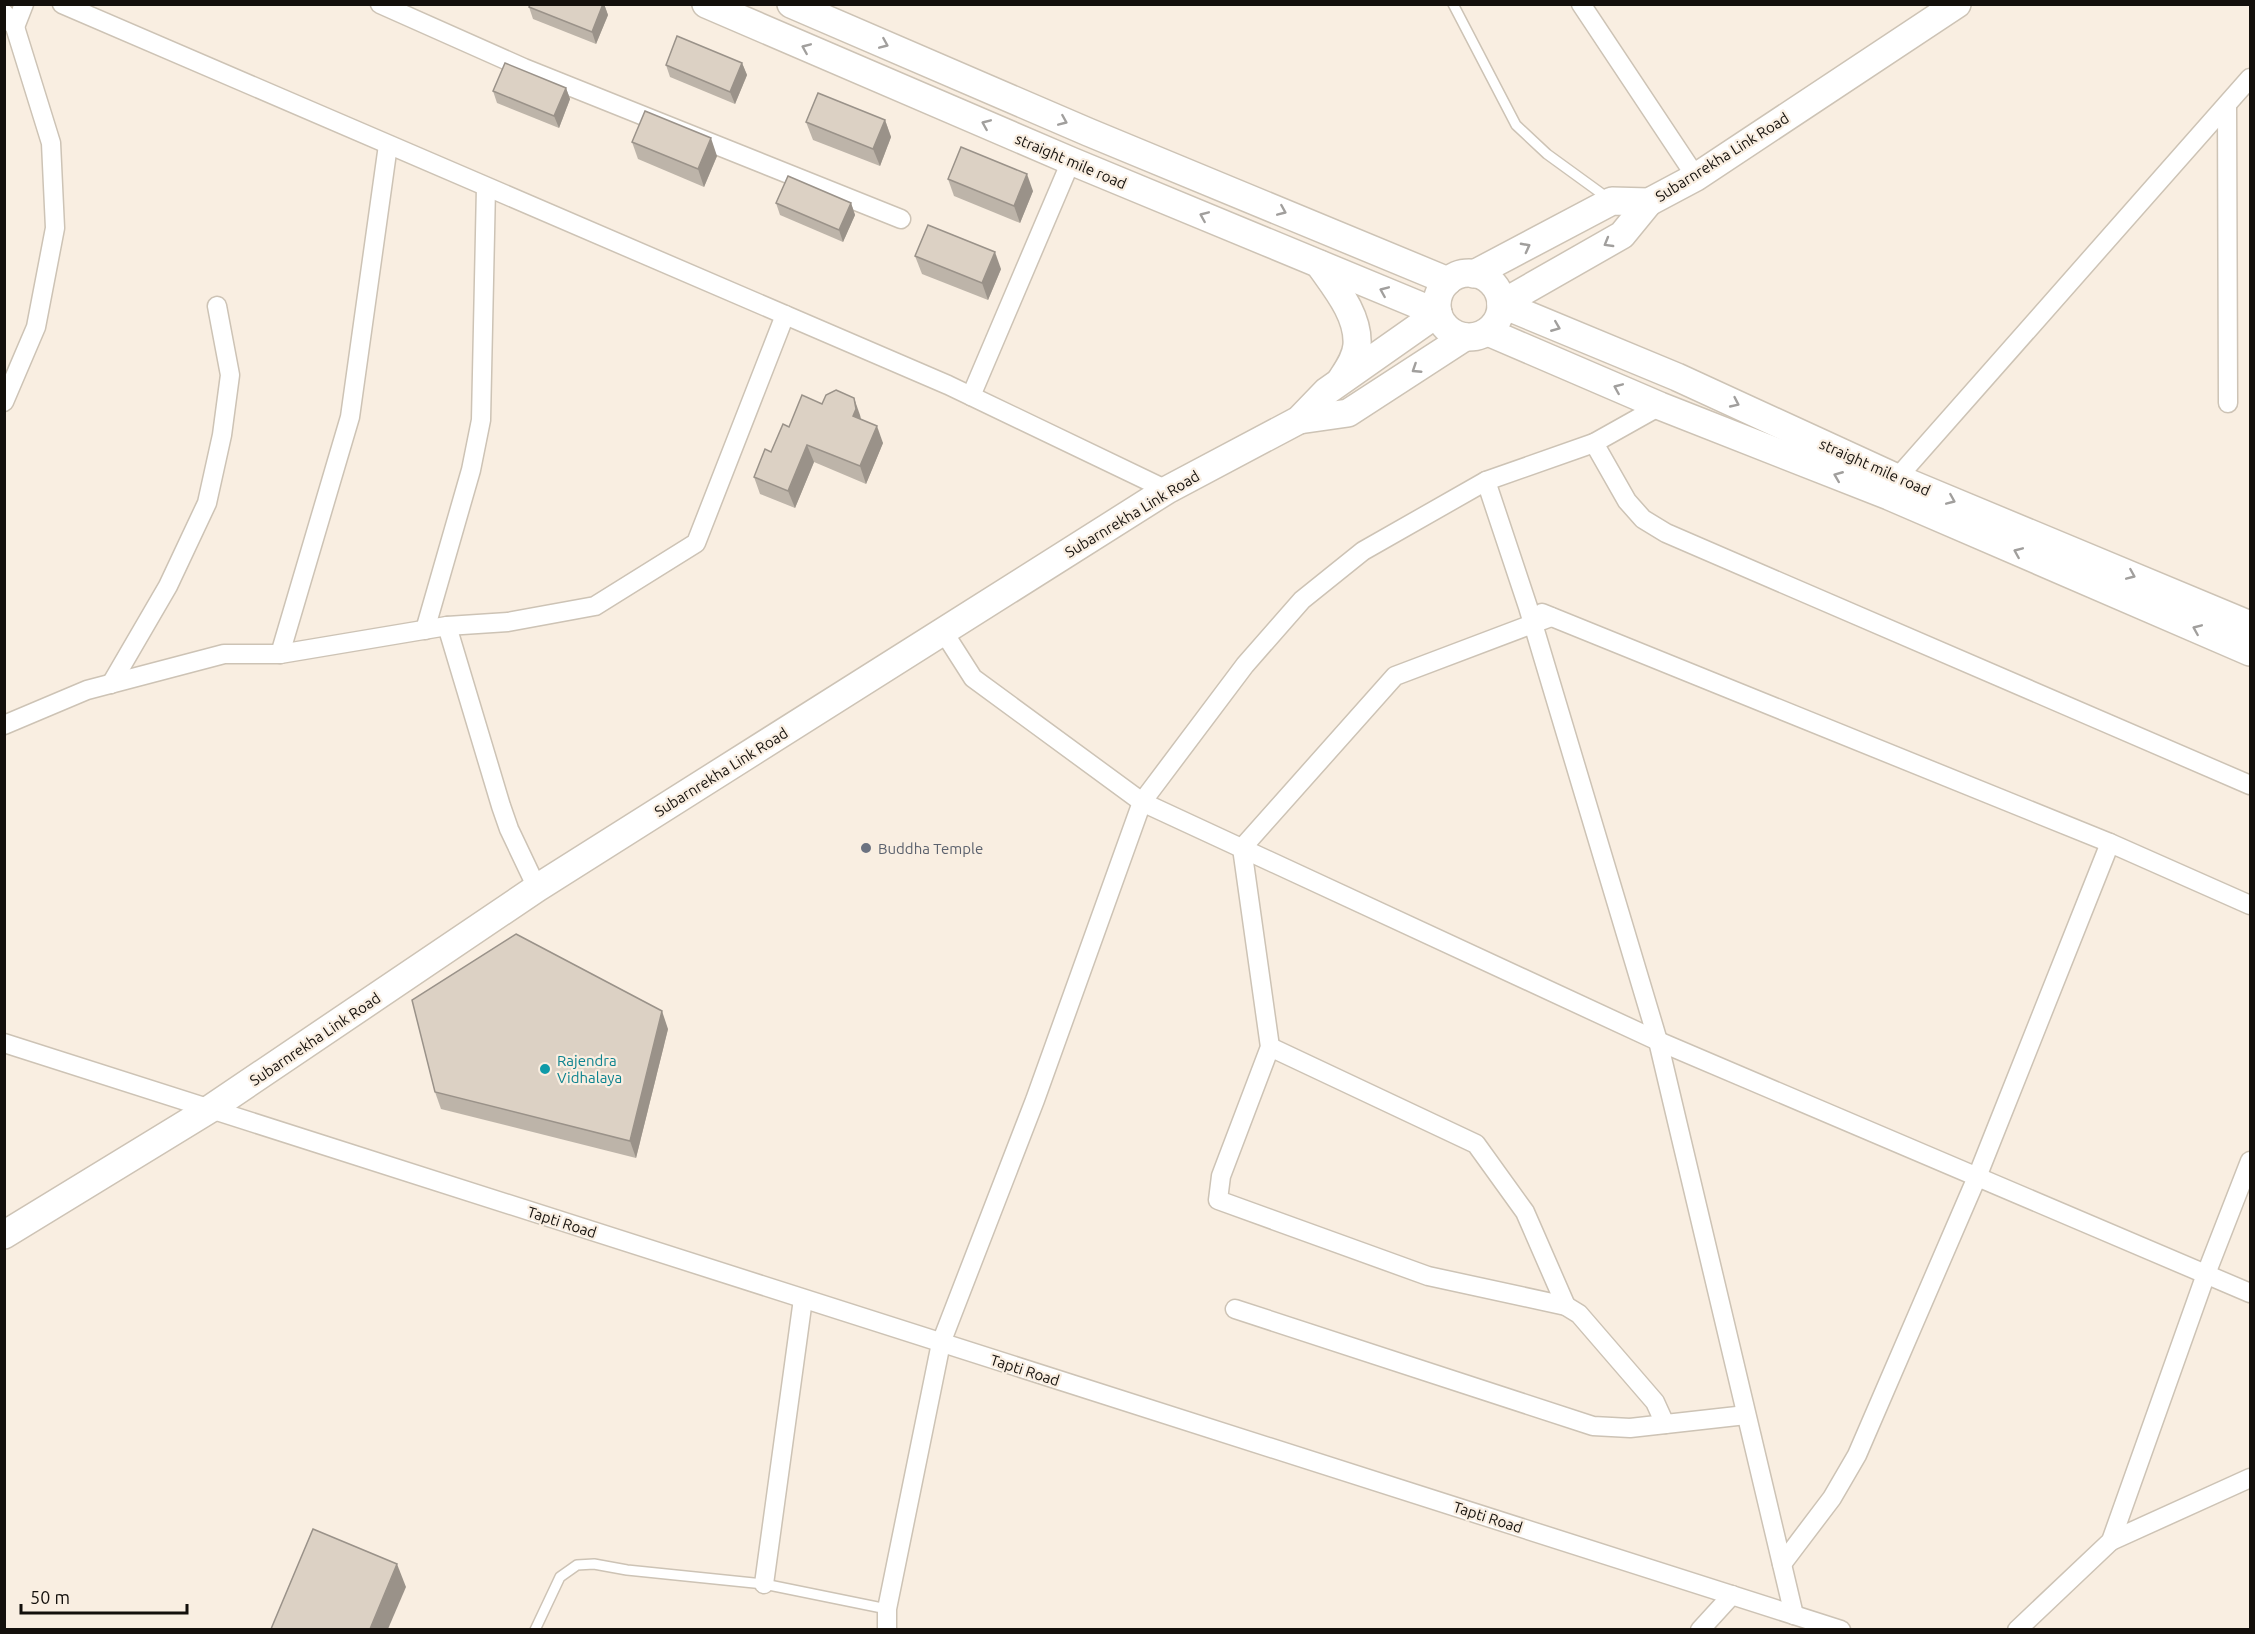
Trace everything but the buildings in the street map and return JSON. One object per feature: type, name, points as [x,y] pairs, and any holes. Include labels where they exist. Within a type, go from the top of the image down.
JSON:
[{"type":"street","points":[[4,402],[36,327],[55,228],[51,143],[10,20],[24,4]]},
{"type":"street","points":[[62,4],[971,396],[1167,490]]},
{"type":"street","points":[[380,4],[524,68],[901,219]]},
{"type":"street","name":"straight mile road","points":[[706,4],[1071,161],[1438,313],[1449,331],[1476,334],[1521,348],[1660,406],[1889,496],[2250,652]]},
{"type":"street","points":[[791,4],[1098,136],[1448,281]]},
{"type":"street","points":[[1581,4],[1695,177]]},
{"type":"street","name":"Subarnrekha Link Road","points":[[1474,274],[1612,201],[1649,202],[1695,177],[1957,4]]},
{"type":"street","points":[[1897,478],[2250,78]]},
{"type":"street","points":[[2227,105],[2228,402]]},
{"type":"street","points":[[280,654],[350,417],[388,145]]},
{"type":"street","points":[[971,396],[1071,161]]},
{"type":"street","points":[[425,630],[471,471],[481,420],[486,187]]},
{"type":"street","points":[[1502,304],[1622,235],[1649,202]]},
{"type":"street","points":[[1318,264],[1343,298],[1354,324],[1357,345],[1352,362],[1338,383]]},
{"type":"street","points":[[1299,420],[1348,413],[1498,320],[1502,304],[1494,285],[1486,278],[1474,274],[1457,275],[1448,281],[1438,298],[1438,313]]},
{"type":"street","name":"straight mile road","points":[[1502,304],[1677,377],[1897,478],[2250,625]]},
{"type":"street","points":[[111,684],[168,586],[207,503],[222,435],[231,375],[217,306]]},
{"type":"street","name":"Subarnrekha Link Road","points":[[4,1235],[210,1109],[537,888],[1167,490],[1299,420],[1327,391],[1438,313]]},
{"type":"street","points":[[4,725],[87,690],[224,654],[280,654],[447,626],[508,622],[595,606],[696,543],[785,315]]},
{"type":"street","points":[[887,1629],[887,1610],[941,1343],[1035,1100],[1142,802],[1245,665],[1302,600],[1363,551],[1486,481],[1594,443],[1660,406]]},
{"type":"street","points":[[1594,443],[1627,501],[1643,519],[1666,533],[2250,785]]},
{"type":"street","points":[[1486,481],[1528,607],[1658,1041],[1794,1615]]},
{"type":"street","points":[[1528,607],[2110,843],[2250,905]]},
{"type":"street","points":[[1551,617],[1533,626],[1395,675],[1242,849],[1270,1047],[1221,1176],[1218,1200],[1428,1276],[1566,1306],[1579,1314],[1655,1402],[1665,1424]]},
{"type":"street","points":[[447,626],[501,806],[509,829],[537,888]]},
{"type":"street","points":[[943,631],[973,678],[1142,802],[1658,1041],[2250,1293]]},
{"type":"street","points":[[1782,1564],[1832,1498],[1857,1455],[1977,1177],[2110,843]]},
{"type":"street","name":"Tapti Road","points":[[4,1043],[1841,1629]]},
{"type":"street","points":[[1270,1047],[1476,1144],[1525,1212],[1566,1306]]},
{"type":"street","points":[[2111,1541],[2206,1274],[2250,1161]]},
{"type":"street","points":[[764,1584],[803,1299]]},
{"type":"street","points":[[1235,1309],[1494,1396],[1593,1426],[1630,1428],[1746,1415]]},
{"type":"street","points":[[2017,1629],[2111,1541],[2250,1478]]},
{"type":"street","points":[[1700,1629],[1732,1595]]},
{"type":"lane","points":[[1453,4],[1516,125],[1547,154],[1612,201]]},
{"type":"lane","points":[[535,1629],[560,1577],[578,1565],[594,1564],[627,1570],[764,1584],[887,1610]]},
{"type":"place","name":"Buddha Temple","points":[[866,848]]},
{"type":"place","name":"Rajendra Vidhalaya","points":[[545,1069]]}]
